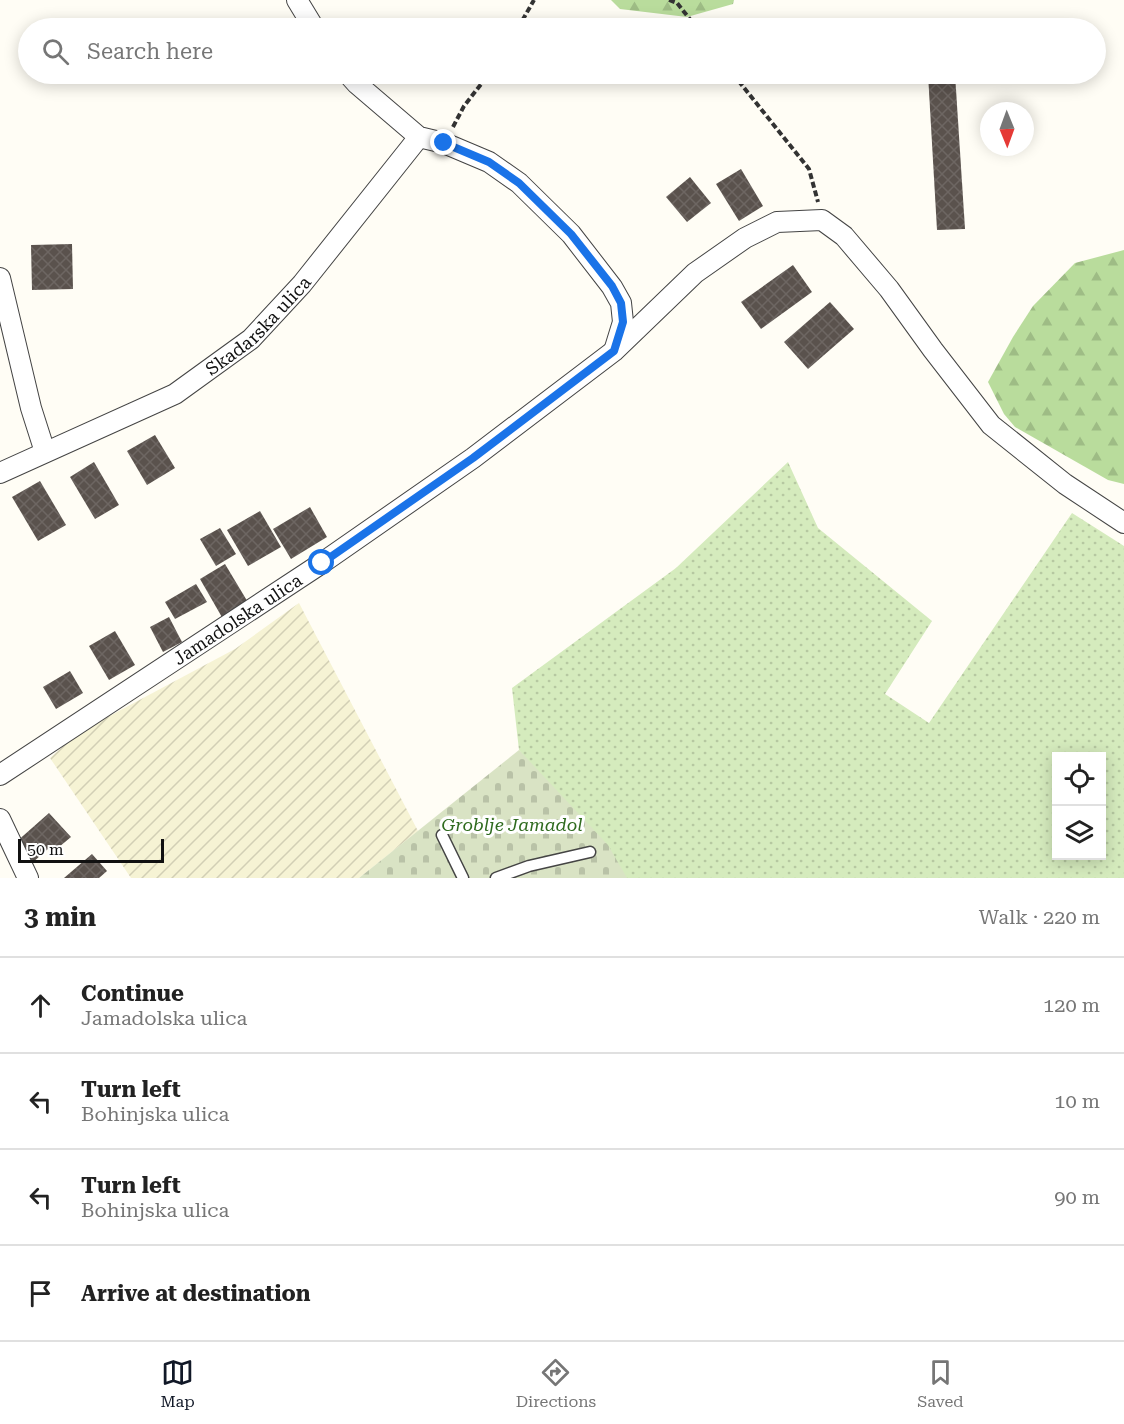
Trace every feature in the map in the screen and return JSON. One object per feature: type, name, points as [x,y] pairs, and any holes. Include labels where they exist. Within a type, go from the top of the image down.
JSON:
[{"type":"street","points":[[297,0],[308,18]]},
{"type":"street","points":[[357,84],[419,137],[444,143],[489,162],[519,183],[571,234],[612,286],[621,303],[623,322],[614,351]]},
{"type":"street","name":"Skadarska ulica","points":[[0,473],[175,394],[251,339],[302,284],[419,137]]},
{"type":"street","points":[[822,220],[844,236],[889,289],[933,351],[991,425],[1065,484],[1124,523]]},
{"type":"street","name":"Jamadolska ulica","points":[[0,775],[322,563],[473,458],[614,351],[695,273],[745,238],[777,222],[822,220]]},
{"type":"street","points":[[0,278],[31,408],[45,452]]},
{"type":"street","points":[[0,819],[28,878]]},
{"type":"lane","points":[[442,835],[463,878]]},
{"type":"lane","points":[[496,878],[529,866],[590,852]]},
{"type":"path","points":[[524,18],[534,0]]},
{"type":"path","points":[[669,0],[677,3],[689,18]]},
{"type":"path","points":[[444,143],[464,106],[481,84]]},
{"type":"path","points":[[741,84],[809,169],[822,220]]},
{"type":"shaded area","points":[[299,603],[418,831],[359,878],[131,878],[50,758],[70,740],[102,720],[235,649]]},
{"type":"green space","points":[[611,0],[734,0],[733,4],[687,17],[620,9]]},
{"type":"green space","points":[[1124,250],[1124,484],[1108,480],[1015,427],[1004,414],[988,382],[1033,306],[1075,263]]},
{"type":"green space","points":[[788,462],[818,528],[932,621],[885,694],[929,723],[1072,513],[1124,546],[1124,878],[608,878],[519,750],[512,688],[676,568]]},
{"type":"green space","name":"Groblje Jamadol","points":[[519,750],[608,845],[627,878],[359,878]]},
{"type":"building","points":[[929,84],[956,84],[965,229],[937,230]]},
{"type":"building","points":[[741,169],[763,206],[739,221],[716,184]]},
{"type":"building","points":[[690,177],[711,203],[687,222],[666,197]]},
{"type":"building","points":[[72,244],[73,289],[32,290],[31,245]]},
{"type":"building","points":[[793,265],[812,292],[761,329],[741,302]]},
{"type":"building","points":[[830,302],[854,329],[808,369],[784,342]]},
{"type":"building","points":[[155,435],[175,468],[147,485],[127,451]]},
{"type":"building","points":[[94,462],[119,505],[95,519],[70,477]]},
{"type":"building","points":[[40,481],[66,525],[38,541],[12,497]]},
{"type":"building","points":[[310,507],[327,537],[291,559],[273,529]]},
{"type":"building","points":[[260,511],[281,547],[248,566],[227,530]]},
{"type":"building","points":[[220,528],[236,554],[216,566],[200,539]]},
{"type":"building","points":[[225,564],[249,604],[223,619],[200,579]]},
{"type":"building","points":[[196,584],[207,602],[175,619],[165,602]]},
{"type":"building","points":[[169,617],[182,642],[163,652],[150,627]]},
{"type":"building","points":[[115,631],[135,665],[109,680],[89,646]]},
{"type":"building","points":[[70,671],[83,693],[56,709],[43,687]]},
{"type":"building","points":[[49,813],[71,837],[53,852],[49,848],[32,863],[15,843]]},
{"type":"building","points":[[92,854],[107,871],[99,878],[64,878]]},
{"type":"route","points":[[322,563],[473,458],[614,351],[623,322],[621,303],[612,286],[571,234],[519,183],[489,162],[444,143]]}]
